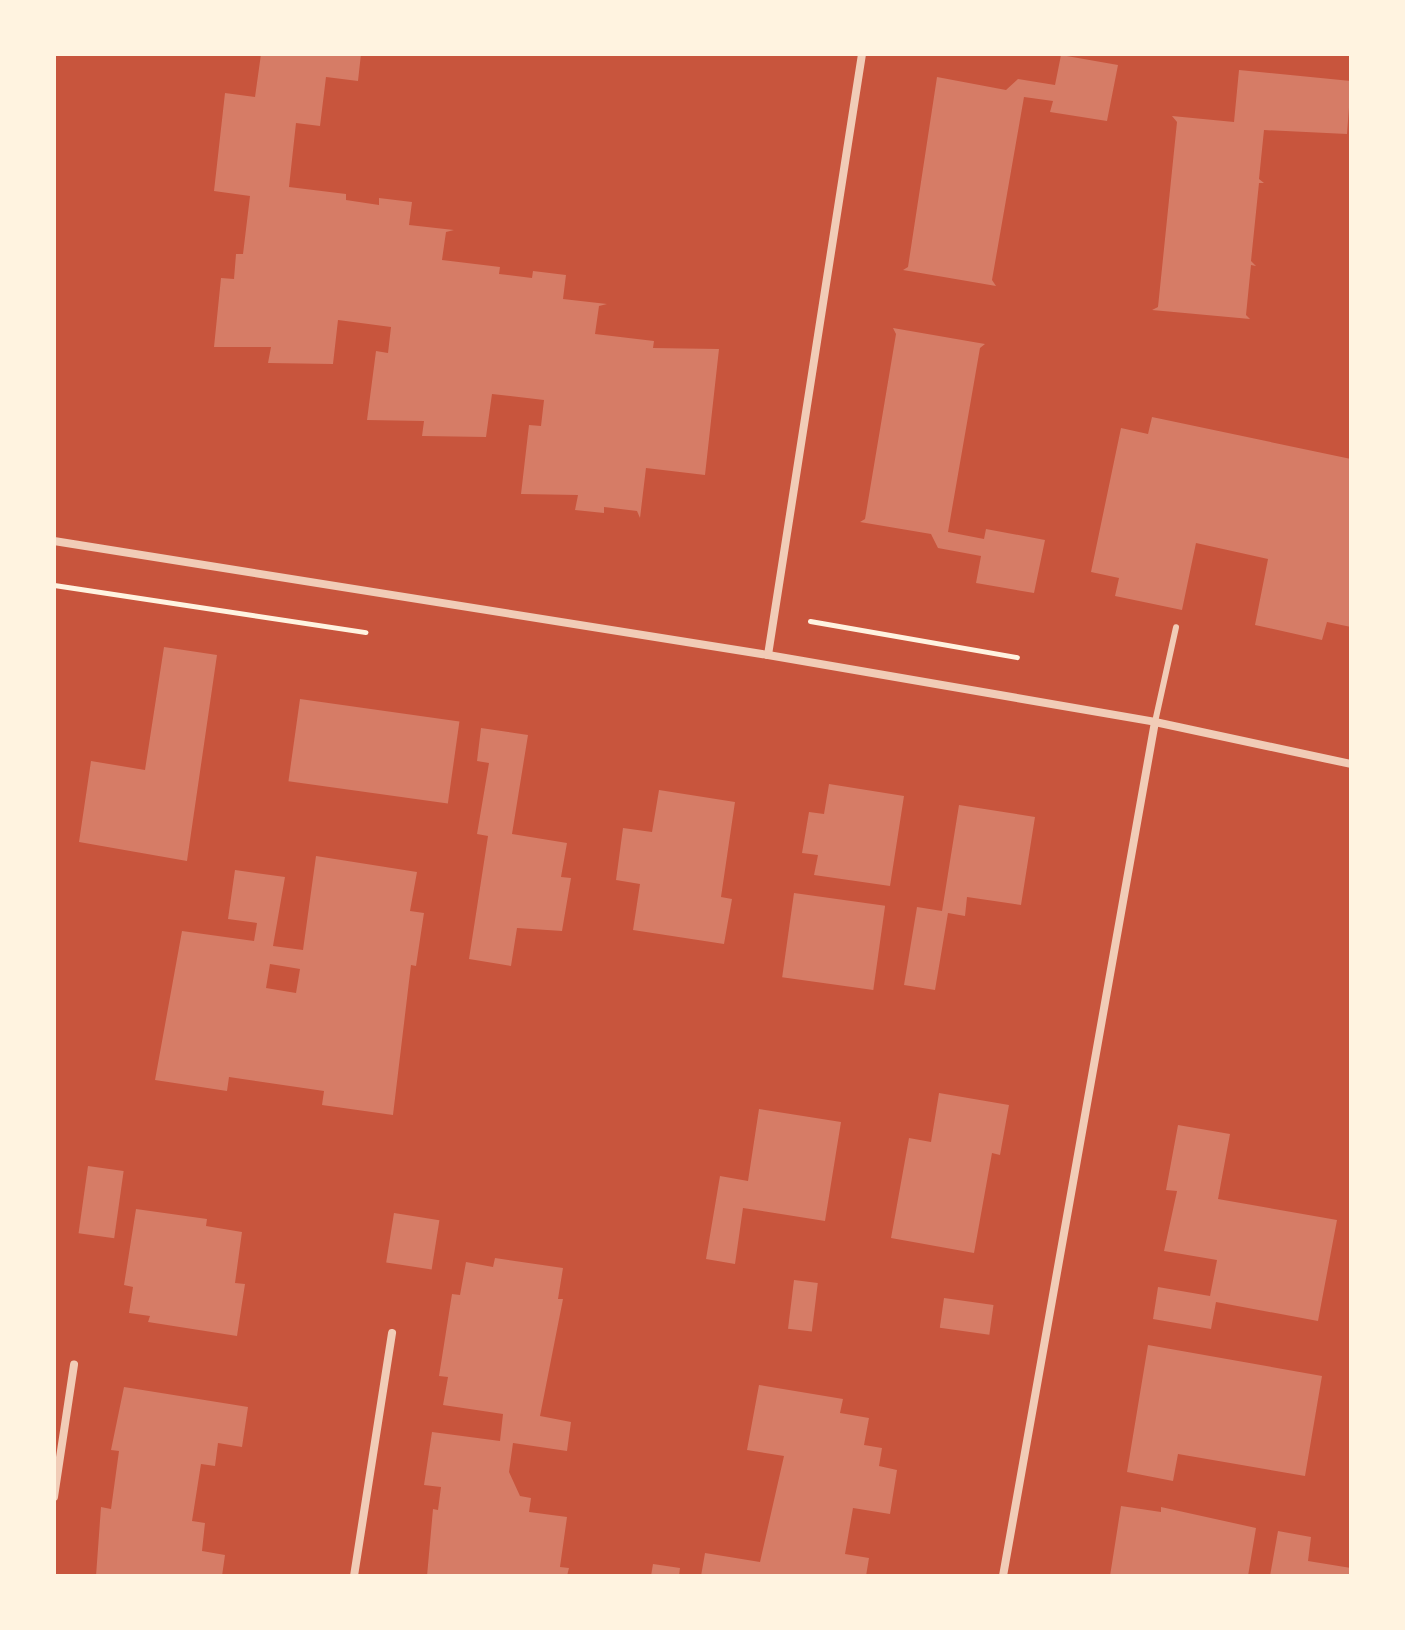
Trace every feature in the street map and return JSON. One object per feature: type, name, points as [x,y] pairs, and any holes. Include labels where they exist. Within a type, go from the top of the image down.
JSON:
[{"type":"street","points":[[768,655],[862,54]]},
{"type":"street","points":[[54,541],[768,655],[1155,722],[1351,764]]},
{"type":"street","points":[[1003,1576],[1155,722]]},
{"type":"street","points":[[354,1576],[392,1333]]},
{"type":"street","points":[[54,1497],[74,1365]]},
{"type":"lane","points":[[1155,722],[1176,627]]},
{"type":"path","points":[[818,622],[1025,658]]},
{"type":"building","points":[[261,54],[361,54],[358,81],[326,77],[320,126],[296,123],[289,187],[346,194],[346,200],[379,205],[379,198],[412,202],[409,225],[454,230],[446,232],[442,260],[500,267],[499,274],[532,278],[533,271],[566,275],[563,299],[607,304],[599,306],[595,334],[654,341],[653,348],[719,349],[705,475],[646,468],[640,518],[637,511],[604,507],[604,513],[575,510],[578,495],[521,494],[529,425],[541,426],[544,400],[492,394],[486,437],[422,436],[424,421],[367,420],[376,351],[388,353],[391,327],[338,320],[333,364],[268,363],[271,347],[214,347],[221,278],[234,279],[236,254],[243,254],[250,196],[214,191],[225,93],[255,97]]},
{"type":"building","points":[[1061,55],[1118,65],[1107,121],[1050,112],[1053,101],[1024,97],[992,280],[996,286],[903,270],[908,267],[937,77],[1006,90],[1018,79],[1055,85]]},
{"type":"building","points":[[1239,70],[1351,81],[1347,134],[1264,130],[1259,179],[1264,183],[1259,183],[1251,261],[1256,266],[1251,265],[1246,315],[1250,319],[1152,310],[1158,307],[1177,122],[1172,116],[1234,122]]},
{"type":"building","points":[[893,328],[985,344],[980,348],[948,532],[984,539],[986,529],[1045,540],[1034,593],[976,583],[981,556],[938,548],[931,534],[860,522],[865,519],[896,334]]},
{"type":"building","points":[[1152,417],[1351,459],[1351,627],[1327,622],[1322,640],[1255,625],[1268,559],[1196,543],[1182,610],[1115,596],[1119,578],[1091,572],[1121,428],[1148,434]]},
{"type":"building","points":[[164,647],[217,655],[187,861],[79,842],[91,761],[145,770]]},
{"type":"building","points":[[300,699],[459,721],[448,804],[288,781]]},
{"type":"building","points":[[481,728],[528,735],[512,834],[567,843],[561,877],[571,878],[562,931],[517,928],[511,966],[469,959],[488,836],[477,834],[489,763],[477,761]]},
{"type":"building","points":[[829,784],[904,796],[890,886],[814,875],[818,855],[802,853],[809,812],[824,814]]},
{"type":"building","points":[[659,790],[735,802],[721,897],[732,899],[724,944],[633,930],[640,884],[616,880],[623,828],[652,832]]},
{"type":"building","points":[[959,805],[1035,817],[1021,905],[967,897],[965,916],[948,913],[935,990],[904,985],[917,907],[942,911]]},
{"type":"building","points":[[316,856],[417,872],[410,911],[424,913],[416,966],[411,965],[393,1115],[322,1105],[324,1091],[229,1077],[227,1091],[155,1080],[182,931],[254,941],[257,923],[228,919],[235,870],[285,877],[273,946],[303,950]],"holes":[[[270,964],[300,969],[296,993],[266,988]]]},
{"type":"building","points":[[794,893],[885,906],[873,990],[782,977]]},
{"type":"building","points":[[939,1093],[1009,1105],[1000,1155],[992,1153],[974,1253],[891,1238],[909,1138],[931,1142]]},
{"type":"building","points":[[759,1109],[841,1122],[825,1221],[743,1208],[735,1264],[706,1259],[720,1176],[748,1181]]},
{"type":"building","points":[[1178,1125],[1230,1134],[1218,1199],[1337,1220],[1318,1321],[1216,1302],[1211,1329],[1153,1319],[1158,1287],[1210,1296],[1217,1260],[1164,1251],[1177,1191],[1166,1190]]},
{"type":"building","points":[[88,1166],[124,1171],[114,1238],[79,1233]]},
{"type":"building","points":[[136,1209],[207,1219],[206,1226],[242,1232],[235,1283],[245,1284],[237,1336],[148,1322],[150,1316],[129,1313],[133,1287],[124,1285]]},
{"type":"building","points":[[394,1213],[439,1220],[432,1270],[386,1262]]},
{"type":"building","points":[[495,1258],[563,1268],[558,1299],[563,1299],[540,1416],[571,1422],[567,1451],[513,1443],[509,1472],[520,1496],[531,1498],[529,1512],[567,1517],[560,1567],[569,1568],[567,1576],[427,1576],[433,1509],[438,1510],[441,1487],[424,1485],[432,1432],[500,1441],[503,1414],[443,1405],[448,1377],[439,1376],[452,1294],[460,1295],[466,1262],[493,1267]]},
{"type":"building","points":[[794,1280],[818,1283],[812,1332],[788,1329]]},
{"type":"building","points":[[944,1298],[994,1305],[989,1335],[940,1328]]},
{"type":"building","points":[[1148,1345],[1322,1376],[1305,1476],[1178,1454],[1173,1481],[1127,1472]]},
{"type":"building","points":[[759,1385],[843,1399],[840,1413],[869,1418],[864,1445],[882,1448],[879,1466],[897,1470],[890,1514],[853,1508],[845,1554],[869,1558],[866,1576],[701,1576],[705,1553],[760,1562],[784,1456],[747,1450]]},
{"type":"building","points":[[124,1387],[248,1407],[242,1447],[218,1443],[215,1466],[201,1464],[192,1521],[205,1523],[202,1551],[225,1555],[222,1576],[96,1576],[101,1507],[111,1509],[119,1451],[111,1450]]},
{"type":"building","points":[[1121,1506],[1161,1512],[1161,1507],[1256,1528],[1248,1576],[1110,1576]]},
{"type":"building","points":[[1278,1531],[1311,1537],[1308,1561],[1351,1568],[1351,1576],[1270,1576]]},
{"type":"building","points":[[653,1564],[680,1568],[679,1576],[651,1576]]}]
